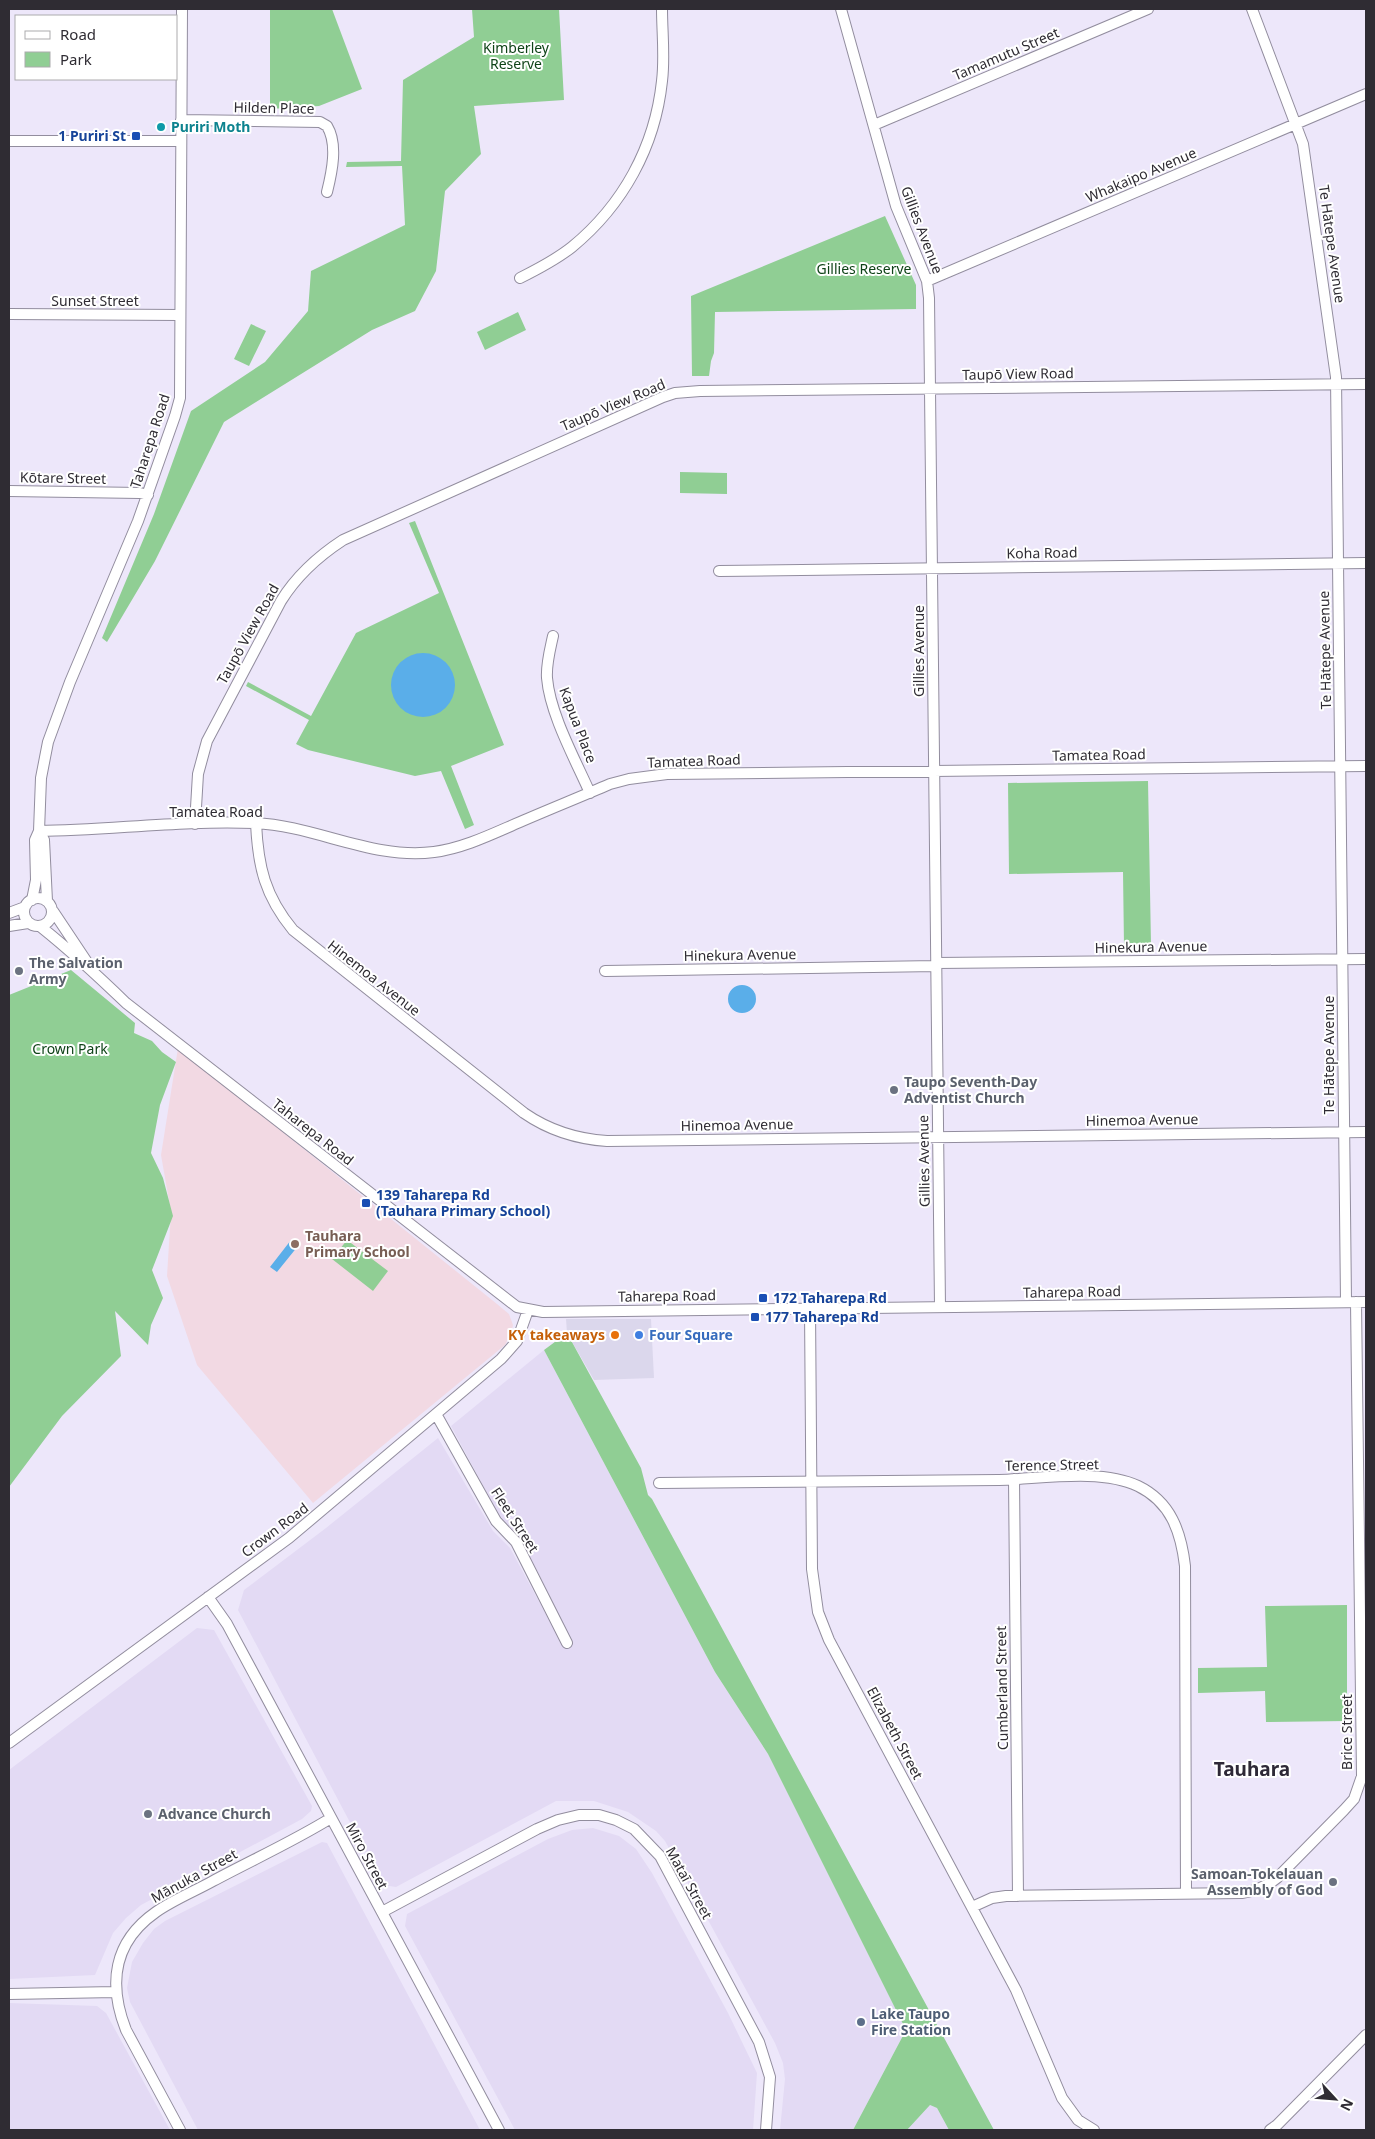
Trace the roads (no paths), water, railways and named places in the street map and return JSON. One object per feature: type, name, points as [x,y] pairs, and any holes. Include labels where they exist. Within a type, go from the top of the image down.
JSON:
[{"type":"street","name":"Taharepa Road","points":[[182,9],[180,398],[148,494],[70,682],[48,742],[41,778],[39,831],[35,840],[36,880],[24,915],[28,923],[41,927],[66,946],[126,1003],[517,1307],[543,1312],[1356,1302]]},
{"type":"street","points":[[520,278],[571,248],[591,230],[612,207],[638,166],[655,124],[659,102],[662,79],[662,9]]},
{"type":"street","name":"Gillies Avenue","points":[[841,9],[896,206],[927,281],[929,298],[940,1307]]},
{"type":"street","name":"Tamamutu Street","points":[[874,125],[1148,9]]},
{"type":"street","name":"Te Hātepe Avenue","points":[[1252,9],[1297,125],[1306,162],[1336,385],[1344,1132],[1356,1302]]},
{"type":"street","name":"Whakaipo Avenue","points":[[927,281],[1366,94]]},
{"type":"street","name":"Hilden Place","points":[[181,120],[320,122],[327,126],[332,141],[331,174],[327,192]]},
{"type":"street","points":[[9,141],[181,140]]},
{"type":"street","name":"Sunset Street","points":[[9,314],[180,315]]},
{"type":"street","name":"Taupō View Road","points":[[195,824],[200,766],[207,741],[216,721],[292,584],[321,554],[343,540],[675,393],[700,391],[1366,384]]},
{"type":"street","name":"Kōtare Street","points":[[9,491],[148,494]]},
{"type":"street","name":"Koha Road","points":[[719,571],[1366,563]]},
{"type":"street","name":"Kapua Place","points":[[553,636],[548,659],[547,678],[553,706],[590,793]]},
{"type":"street","name":"Tamatea Road","points":[[39,831],[256,823],[394,852],[414,854],[435,852],[471,843],[590,793],[629,779],[667,774],[1366,766]]},
{"type":"street","name":"Hinemoa Avenue","points":[[256,823],[257,846],[264,882],[282,916],[293,930],[524,1113],[555,1131],[581,1138],[607,1141],[1366,1132]]},
{"type":"street","name":"Taharepa Road","points":[[39,831],[44,840],[50,906],[83,954],[89,966]]},
{"type":"street","points":[[9,913],[40,898],[50,906],[51,919],[41,927]]},
{"type":"street","points":[[9,926],[28,923]]},
{"type":"street","name":"Hinekura Avenue","points":[[605,970],[1366,958]]},
{"type":"street","name":"Brice Street","points":[[972,1907],[992,1898],[1018,1896],[1242,1893],[1266,1887],[1354,1799],[1362,1776],[1364,1711],[1356,1302]]},
{"type":"street","name":"Elizabeth Street","points":[[810,1308],[812,1569],[814,1592],[820,1620],[1016,1990],[1062,2098],[1078,2120],[1094,2130]]},
{"type":"street","name":"Crown Road","points":[[9,1743],[289,1538],[510,1350],[522,1330],[528,1310]]},
{"type":"street","name":"Fleet Street","points":[[436,1414],[496,1521],[516,1542],[567,1643]]},
{"type":"street","name":"Terence Street","points":[[659,1483],[1014,1479],[1096,1476],[1126,1481],[1150,1493],[1163,1504],[1173,1517],[1179,1530],[1185,1566],[1186,1894]]},
{"type":"street","name":"Cumberland Street","points":[[1014,1479],[1018,1896]]},
{"type":"street","name":"Miro Street","points":[[208,1597],[227,1624],[499,2130]]},
{"type":"street","name":"Mataī Street","points":[[382,1912],[537,1829],[558,1820],[579,1815],[599,1815],[616,1820],[634,1829],[660,1856],[759,2042],[770,2077],[766,2130]]},
{"type":"street","name":"Mānuka Street","points":[[180,2130],[126,2030],[119,2012],[115,1992],[116,1967],[121,1953],[130,1938],[156,1912],[331,1818]]},
{"type":"street","points":[[9,1994],[115,1992]]},
{"type":"street","points":[[1270,2130],[1366,2035]]},
{"type":"water","points":[[423,653],[441,658],[446,662],[450,667],[455,685],[450,703],[446,708],[441,712],[423,717],[405,712],[400,708],[396,703],[391,685],[396,667],[400,662],[405,658]]},
{"type":"water","points":[[742,985],[752,989],[756,999],[752,1009],[742,1013],[732,1009],[728,999],[732,989]]},
{"type":"water","points":[[291,1240],[298,1246],[277,1272],[270,1267]]},
{"type":"place","name":"Puriri Moth","points":[[161,127]]},
{"type":"place","name":"1 Puriri St","points":[[136,136]]},
{"type":"place","name":"The Salvation Army","points":[[19,971]]},
{"type":"place","name":"Taupo Seventh-Day Adventist Church","points":[[894,1090]]},
{"type":"place","name":"139 Taharepa Rd (Tauhara Primary School)","points":[[366,1203]]},
{"type":"place","name":"Tauhara Primary School","points":[[295,1244]]},
{"type":"place","name":"172 Taharepa Rd","points":[[763,1298]]},
{"type":"place","name":"177 Taharepa Rd","points":[[755,1317]]},
{"type":"place","name":"KY takeaways","points":[[615,1335]]},
{"type":"place","name":"Four Square","points":[[639,1335]]},
{"type":"place","name":"Advance Church","points":[[148,1814]]},
{"type":"place","name":"Samoan-Tokelauan Assembly of God","points":[[1333,1882]]},
{"type":"place","name":"Lake Taupo Fire Station","points":[[861,2022]]},
{"type":"district","name":"Tauhara","points":[[1252,1769]]},
{"type":"park label","name":"Kimberley Reserve","points":[[516,56]]},
{"type":"park label","name":"Gillies Reserve","points":[[864,269]]},
{"type":"park label","name":"Crown Park","points":[[70,1049]]}]
